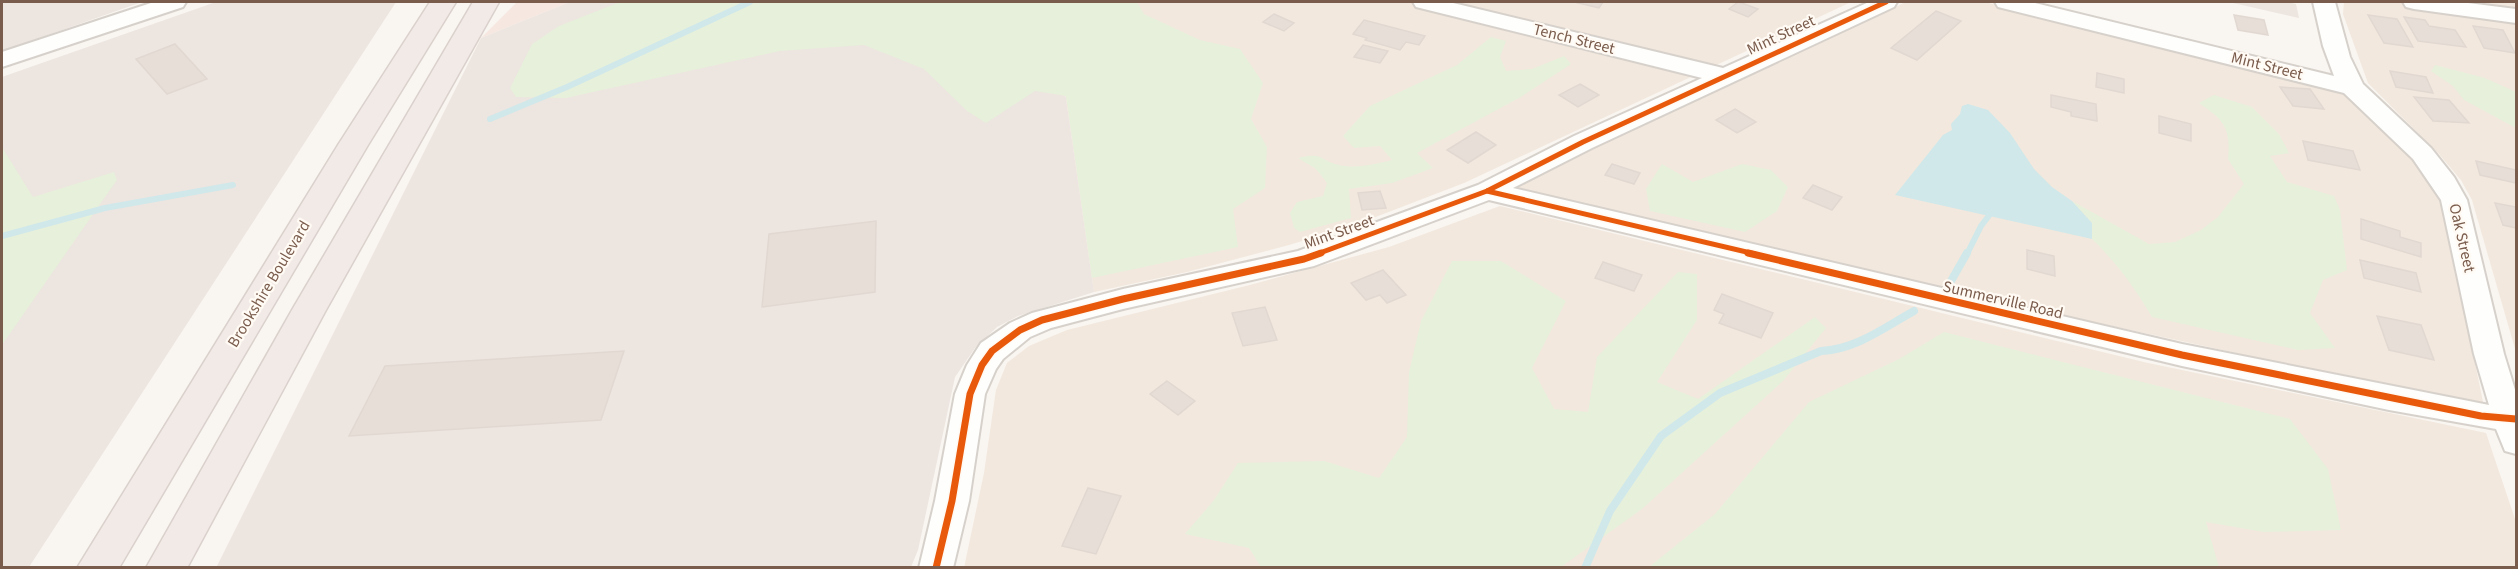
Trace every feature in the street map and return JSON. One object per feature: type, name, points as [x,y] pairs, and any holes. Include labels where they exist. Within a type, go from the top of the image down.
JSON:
[{"type":"highway","name":"Brookshire Boulevard","points":[[97,567],[346,155],[443,2]]},
{"type":"highway","points":[[430,99],[458,2]]},
{"type":"highway","points":[[166,567],[486,2]]},
{"type":"street","points":[[2,60],[176,2]]},
{"type":"street","name":"Tench Street","points":[[1424,2],[1724,76]]},
{"type":"street","name":"Mint Street","points":[[936,567],[952,501],[970,394],[982,365],[1004,340],[1020,330],[1042,320],[1123,299],[1304,259],[1487,191],[1583,142],[1886,2]]},
{"type":"street","name":"Mint Street","points":[[2006,2],[2353,88]]},
{"type":"street","name":"Oak Street","points":[[2324,2],[2334,43],[2345,75],[2353,88],[2428,160],[2447,184],[2454,200],[2489,354],[2514,426]]},
{"type":"street","points":[[2414,2],[2517,15]]},
{"type":"street","name":"Summerville Road","points":[[1487,191],[2182,355],[2481,416],[2514,426]]},
{"type":"shaded area","points":[[2,2],[142,2],[2,51]]},
{"type":"shaded area","points":[[216,2],[396,2],[29,567],[2,567],[2,77]]},
{"type":"shaded area","points":[[517,2],[570,2],[481,38]]},
{"type":"shaded area","points":[[570,2],[1052,2],[1094,292],[1018,316],[997,327],[975,348],[955,377],[918,550],[911,567],[216,568],[481,38]]},
{"type":"shaded area","points":[[1052,2],[1851,2],[1464,183],[1360,223],[1289,245],[1187,272],[1094,292]]},
{"type":"shaded area","points":[[1906,2],[1985,2],[2341,91],[2406,152],[2431,179],[2443,207],[2483,402],[2415,392],[2039,310],[1513,188],[1643,124]]},
{"type":"shaded area","points":[[2229,2],[2296,4],[2299,18]]},
{"type":"shaded area","points":[[2344,2],[2516,2],[2516,352],[2472,200],[2461,180],[2439,154],[2368,83],[2343,14]]},
{"type":"shaded area","points":[[1500,206],[2148,363],[2486,433],[2516,522],[2516,568],[964,568],[984,473],[996,390],[1007,363],[1029,346],[1067,330],[1250,285],[1389,247]]},
{"type":"green space","points":[[620,2],[1137,2],[1144,14],[1200,40],[1240,49],[1263,83],[1251,119],[1267,147],[1265,188],[1233,209],[1238,247],[1092,278],[1066,96],[1035,91],[986,123],[967,111],[924,69],[864,45],[780,51],[566,98],[516,97],[510,88],[532,44],[559,26]]},
{"type":"green space","points":[[1491,37],[1506,41],[1500,57],[1506,71],[1532,69],[1564,56],[1571,64],[1519,98],[1417,153],[1433,168],[1392,183],[1349,189],[1351,218],[1300,232],[1294,228],[1290,213],[1297,202],[1323,196],[1327,183],[1316,169],[1298,158],[1317,156],[1339,165],[1352,166],[1392,160],[1380,146],[1354,148],[1343,136],[1370,106],[1457,65]]},
{"type":"green space","points":[[2435,65],[2485,78],[2516,92],[2516,128],[2464,100],[2453,86],[2431,71]]},
{"type":"green space","points":[[2214,95],[2252,107],[2279,134],[2289,153],[2270,156],[2287,182],[2334,196],[2340,210],[2347,270],[2323,280],[2310,313],[2335,348],[2298,350],[2152,317],[2125,276],[2092,239],[2092,223],[2072,201],[2149,244],[2175,242],[2201,230],[2218,217],[2244,184],[2228,159],[2229,148],[2224,126],[2199,103]]},
{"type":"green space","points":[[2,147],[33,197],[114,172],[117,180],[2,345]]},
{"type":"green space","points":[[1662,164],[1693,182],[1742,164],[1771,170],[1788,187],[1777,211],[1745,232],[1650,211],[1646,189]]},
{"type":"green space","points":[[1452,261],[1501,261],[1566,301],[1532,368],[1554,409],[1588,412],[1597,357],[1678,272],[1697,274],[1697,320],[1657,382],[1698,399],[1815,317],[1826,328],[1783,381],[1642,509],[1561,567],[1261,567],[1249,548],[1185,534],[1214,500],[1238,463],[1324,461],[1379,478],[1407,437],[1409,372],[1421,321]]},
{"type":"green space","points":[[1944,332],[2290,419],[2328,469],[2341,530],[2264,532],[2206,522],[2219,567],[1649,567],[1715,514],[1809,402],[1899,359]]},
{"type":"water","points":[[1968,104],[1988,110],[2010,133],[2034,169],[2052,187],[2072,201],[2092,223],[2092,239],[1895,195],[1943,135],[1952,130],[1951,124],[1960,114],[1962,106]]},
{"type":"building","points":[[1574,2],[1603,2],[1599,8]]},
{"type":"building","points":[[1738,2],[1758,9],[1748,17],[1729,9]]},
{"type":"building","points":[[1936,11],[1961,21],[1917,60],[1891,48]]},
{"type":"building","points":[[1274,14],[1294,23],[1284,31],[1263,22]]},
{"type":"building","points":[[2234,15],[2264,20],[2268,35],[2238,30]]},
{"type":"building","points":[[2368,15],[2397,19],[2413,47],[2384,43]]},
{"type":"building","points":[[2404,17],[2425,20],[2429,26],[2455,30],[2466,47],[2418,41]]},
{"type":"building","points":[[1364,20],[1425,36],[1419,45],[1406,42],[1400,50],[1365,40],[1367,38],[1353,34]]},
{"type":"building","points":[[2473,26],[2503,30],[2515,53],[2484,48]]},
{"type":"building","points":[[175,44],[207,79],[167,94],[136,59]]},
{"type":"building","points":[[1363,45],[1388,51],[1380,63],[1354,57]]},
{"type":"building","points":[[2390,71],[2426,77],[2433,93],[2396,87]]},
{"type":"building","points":[[2097,73],[2124,79],[2124,93],[2096,87]]},
{"type":"building","points":[[1580,84],[1599,95],[1578,107],[1559,95]]},
{"type":"building","points":[[2280,87],[2310,89],[2324,109],[2293,106]]},
{"type":"building","points":[[2051,95],[2096,104],[2097,121],[2071,116],[2071,112],[2051,107]]},
{"type":"building","points":[[2414,97],[2449,100],[2469,123],[2433,121]]},
{"type":"building","points":[[1735,109],[1756,122],[1737,133],[1716,120]]},
{"type":"building","points":[[2159,116],[2191,124],[2191,141],[2159,133]]},
{"type":"building","points":[[1476,132],[1496,145],[1468,163],[1447,150]]},
{"type":"building","points":[[2303,141],[2353,151],[2360,170],[2308,160]]},
{"type":"building","points":[[2476,161],[2516,170],[2516,183],[2480,175]]},
{"type":"building","points":[[1612,164],[1640,173],[1634,184],[1605,175]]},
{"type":"building","points":[[1813,185],[1842,197],[1832,210],[1803,198]]},
{"type":"building","points":[[1380,191],[1386,208],[1362,210],[1358,193]]},
{"type":"building","points":[[2495,203],[2516,207],[2516,228],[2503,225]]},
{"type":"building","points":[[2361,219],[2400,231],[2400,237],[2421,243],[2421,257],[2361,239]]},
{"type":"building","points":[[876,221],[875,292],[762,307],[769,234]]},
{"type":"building","points":[[2027,250],[2054,256],[2055,276],[2027,269]]},
{"type":"building","points":[[2360,260],[2416,273],[2421,292],[2364,278]]},
{"type":"building","points":[[1603,262],[1642,275],[1634,291],[1595,278]]},
{"type":"building","points":[[1383,270],[1406,295],[1387,303],[1380,295],[1366,300],[1351,283]]},
{"type":"building","points":[[1722,294],[1773,313],[1761,338],[1719,323],[1724,314],[1714,310]]},
{"type":"building","points":[[1265,307],[1277,340],[1243,346],[1232,313]]},
{"type":"building","points":[[2377,316],[2421,325],[2434,360],[2389,350]]},
{"type":"building","points":[[624,351],[601,420],[349,436],[385,366]]},
{"type":"building","points":[[1167,381],[1195,401],[1178,415],[1150,394]]},
{"type":"building","points":[[1088,488],[1121,496],[1096,554],[1062,546]]},
{"type":"waterway","points":[[490,119],[567,87],[750,2]]},
{"type":"waterway","points":[[2,236],[105,208],[233,185]]},
{"type":"waterway","points":[[1967,254],[1981,226],[1994,209]]},
{"type":"waterway","points":[[1951,281],[1967,253]]},
{"type":"waterway","points":[[1585,568],[1610,511],[1661,436],[1720,393],[1821,351],[1834,350],[1858,342],[1914,311]]},
{"type":"cycle path","points":[[936,568],[952,501],[970,394],[982,365],[992,351],[1020,330],[1042,320],[1123,299],[1304,259],[1487,191],[1583,142],[1886,2]]},
{"type":"cycle path","points":[[1487,191],[2182,355],[2481,416],[2516,419]]}]
